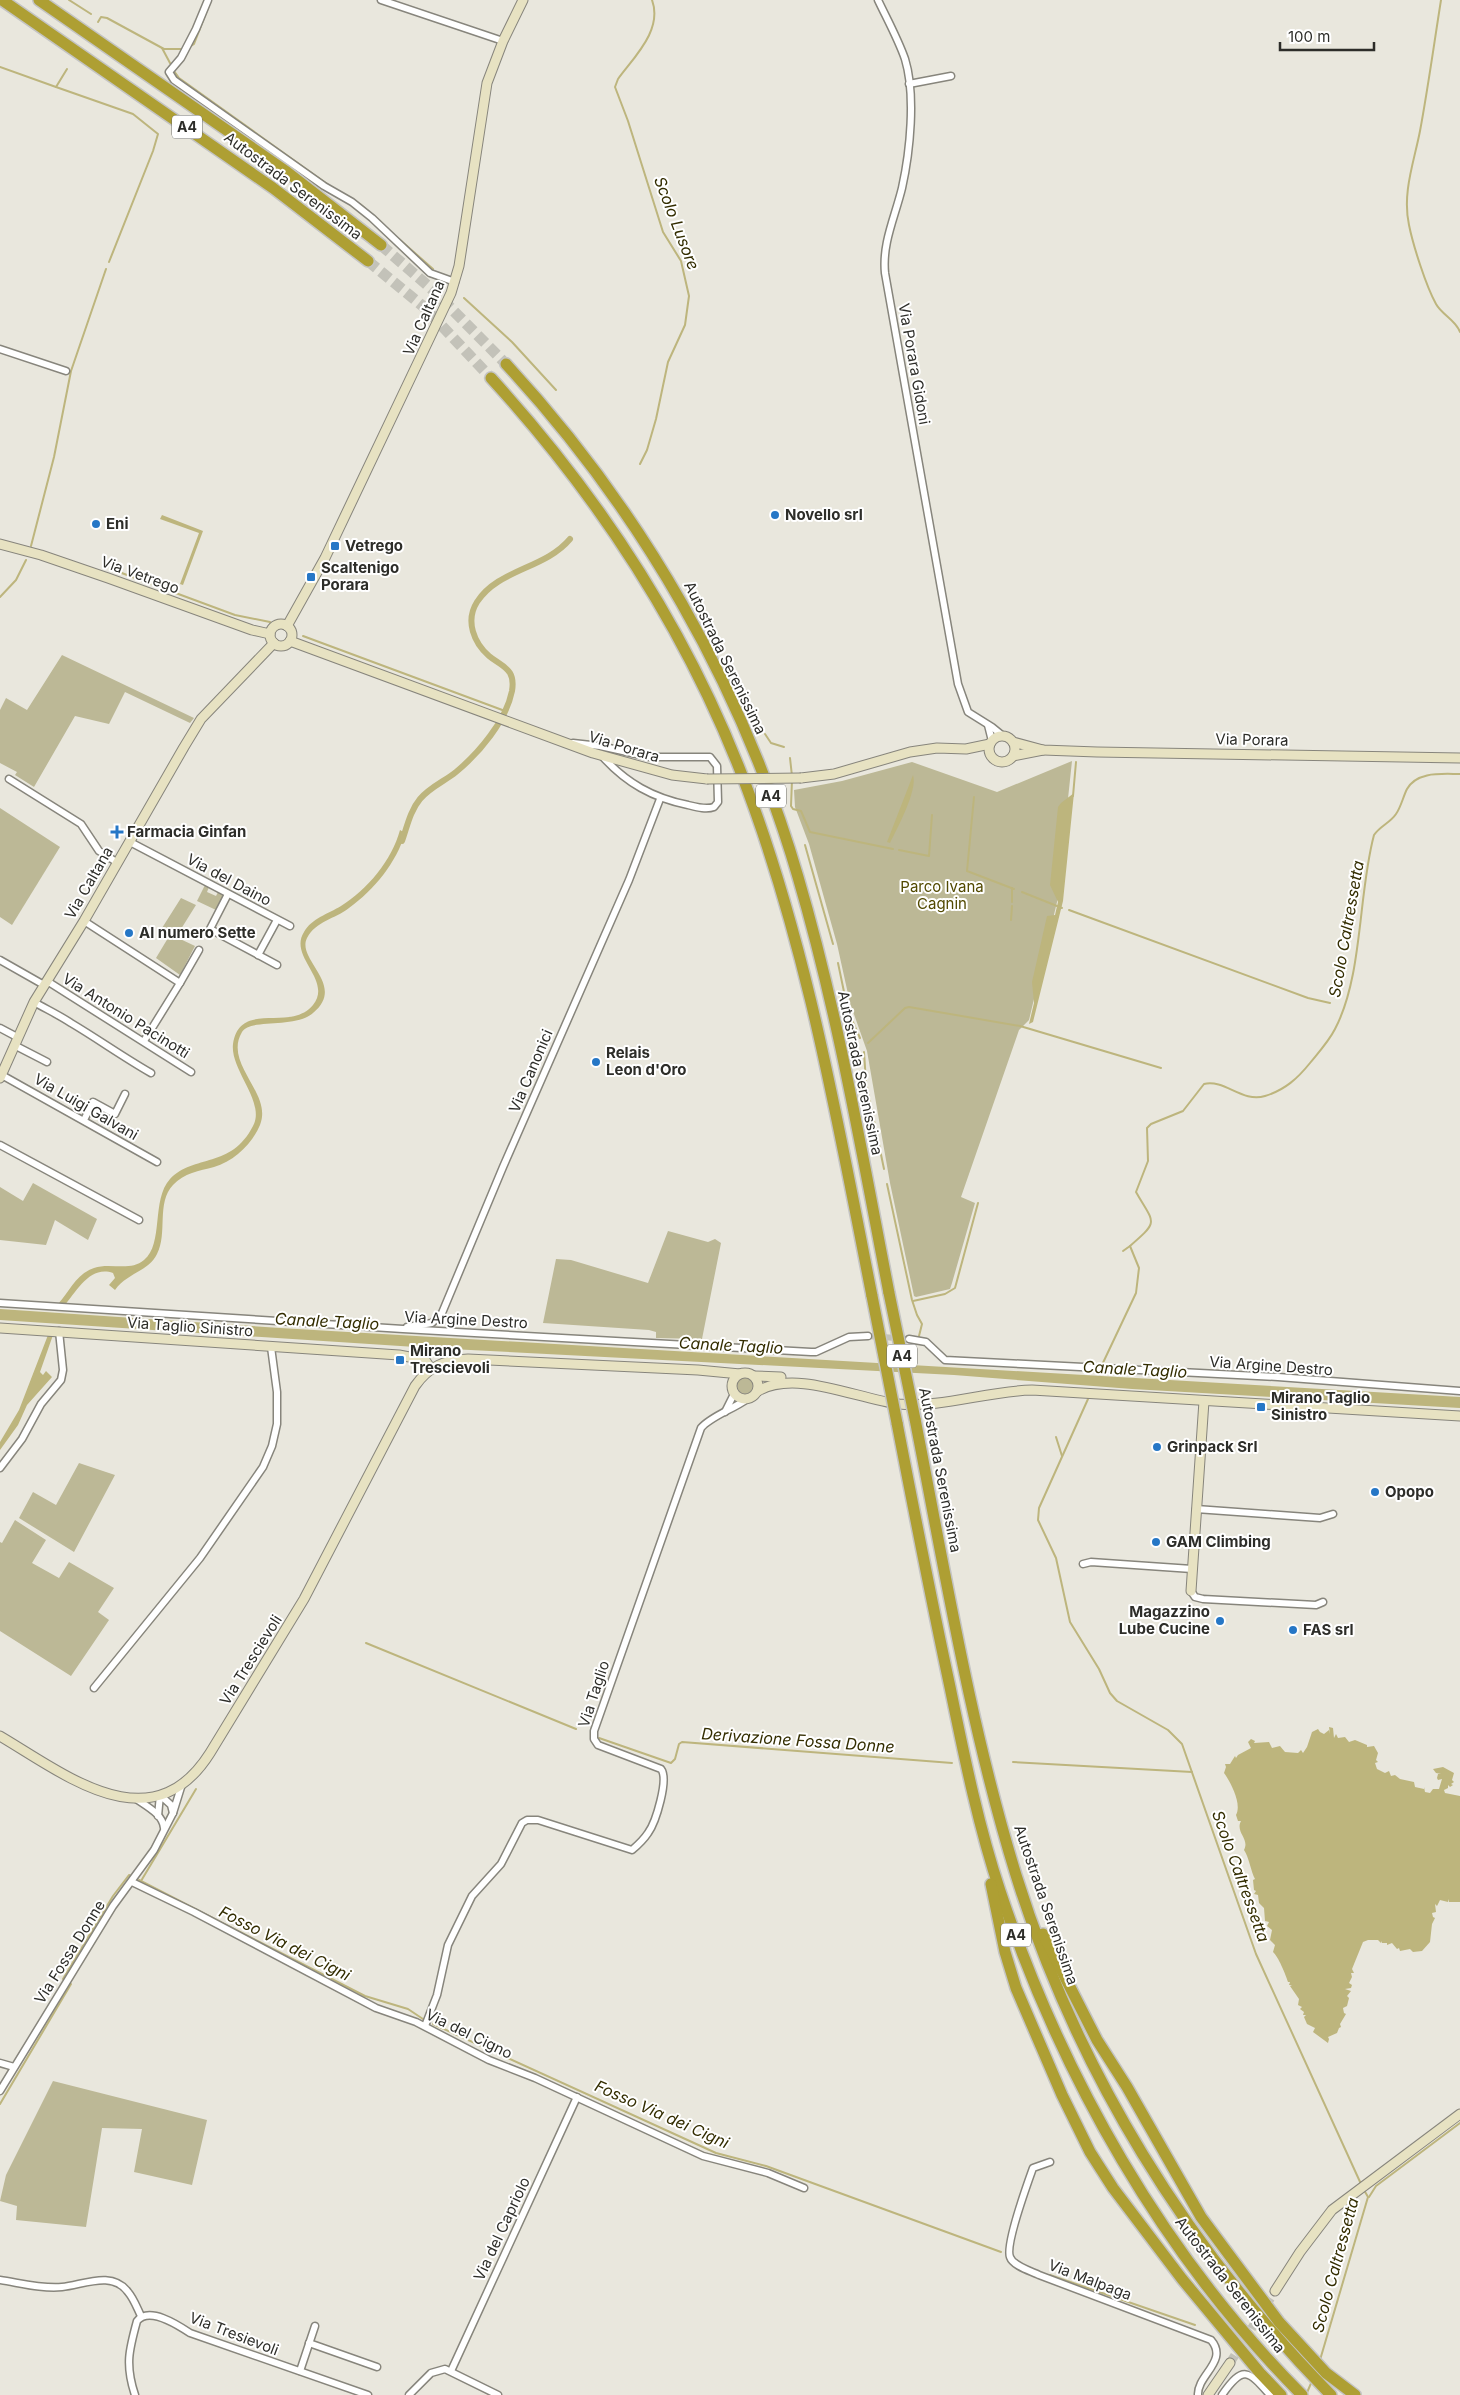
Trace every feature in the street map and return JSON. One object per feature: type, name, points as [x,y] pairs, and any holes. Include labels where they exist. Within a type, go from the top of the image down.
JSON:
[{"type":"highway","name":"Autostrada Serenissima","points":[[2,0],[273,188],[368,261]]},
{"type":"highway","name":"Autostrada Serenissima","points":[[39,0],[286,172],[381,245]]},
{"type":"highway","name":"Autostrada Serenissima","points":[[506,364],[540,401],[592,465],[660,564],[708,651],[762,770],[787,840],[812,927],[837,1035],[968,1686],[999,1816],[1016,1876],[1041,1947],[1081,2042],[1138,2147],[1194,2233],[1246,2301],[1297,2361],[1331,2395]]},
{"type":"highway","name":"Autostrada Serenissima","points":[[491,378],[553,449],[598,509],[642,575],[708,696],[740,770],[777,877],[806,983],[834,1103],[956,1721],[999,1889],[1060,2044],[1123,2162],[1176,2243],[1227,2310],[1302,2395]]},
{"type":"highway","points":[[956,1721],[958,1747],[979,1841],[991,1884],[1005,1952],[1016,1988],[1066,2103],[1090,2152],[1114,2188],[1182,2279],[1260,2374],[1281,2395]]},
{"type":"highway","points":[[999,1816],[1042,1930],[1097,2040],[1127,2087],[1201,2217],[1267,2307],[1304,2350],[1326,2373],[1355,2395]]},
{"type":"main road","name":"Via Caltana","points":[[286,626],[325,558],[455,282],[485,92],[502,41],[522,0]]},
{"type":"main road","name":"Via Vetrego","points":[[0,544],[41,555],[252,630],[270,634]]},
{"type":"main road","points":[[274,626],[286,626],[291,633],[290,641],[280,646],[274,643],[270,634],[274,626]]},
{"type":"main road","name":"Via Porara","points":[[290,641],[506,722],[601,755],[672,775],[707,779],[801,778],[834,774],[910,752],[937,748],[966,749],[990,754],[996,761],[1003,762],[1013,756],[1043,750],[1460,758]]},
{"type":"main road","name":"Via Caltana","points":[[0,1075],[34,1002],[84,921],[202,719],[274,643]]},
{"type":"main road","name":"Via Porara","points":[[966,749],[991,743],[1003,736],[1013,742],[1043,750]]},
{"type":"main road","points":[[1013,742],[1015,749],[1013,756]]},
{"type":"main road","points":[[990,754],[991,743]]},
{"type":"main road","name":"Via Taglio Sinistro","points":[[0,1328],[411,1356],[424,1360],[430,1369]]},
{"type":"main road","points":[[430,1369],[446,1361],[468,1359],[709,1370],[740,1374],[747,1373],[754,1376],[793,1378],[818,1386],[901,1404],[924,1404],[993,1393],[1032,1390],[1460,1416]]},
{"type":"main road","name":"Via Trescievoli","points":[[0,1736],[74,1780],[94,1790],[118,1797],[135,1798],[160,1794],[192,1777],[204,1764],[291,1622],[326,1558],[406,1400],[423,1375],[430,1369]]},
{"type":"main road","points":[[709,1370],[733,1390],[740,1399],[748,1399],[758,1391],[776,1383],[818,1386]]},
{"type":"main road","points":[[733,1390],[734,1379],[740,1374]]},
{"type":"main road","points":[[754,1376],[758,1383],[758,1391]]},
{"type":"main road","points":[[1191,1591],[1204,1401]]},
{"type":"main road","points":[[1275,2291],[1327,2216],[1357,2190],[1460,2114]]},
{"type":"main road","points":[[1208,2395],[1230,2363]]},
{"type":"street","points":[[208,0],[196,29],[178,63],[169,72],[174,80],[324,186],[352,202],[372,218],[430,273],[455,282]]},
{"type":"street","points":[[381,0],[502,41]]},
{"type":"street","name":"Via Porara Gidoni","points":[[878,0],[904,59],[909,84],[906,160],[900,195],[886,240],[885,273],[958,684],[968,712],[1003,736]]},
{"type":"street","points":[[909,84],[951,76]]},
{"type":"street","points":[[0,349],[66,371]]},
{"type":"street","points":[[988,724],[991,743]]},
{"type":"street","points":[[559,740],[600,746],[650,757],[704,756],[714,760],[717,766],[718,798],[714,806],[704,808],[660,799],[620,775],[601,755]]},
{"type":"street","points":[[9,779],[81,824],[99,851],[118,862]]},
{"type":"street","name":"Via Canonici","points":[[403,1329],[407,1326],[432,1323],[442,1313],[503,1167],[629,880],[660,799]]},
{"type":"street","name":"Via del Daino","points":[[130,842],[290,926]]},
{"type":"street","points":[[228,894],[210,929],[277,965]]},
{"type":"street","points":[[258,955],[277,920]]},
{"type":"street","points":[[84,921],[180,982]]},
{"type":"street","points":[[144,1041],[199,950]]},
{"type":"street","name":"Via Antonio Pacinotti","points":[[0,960],[46,983],[144,1041],[191,1072]]},
{"type":"street","points":[[34,1002],[59,1018],[69,1021],[117,1054],[151,1073]]},
{"type":"street","points":[[0,1028],[15,1041],[48,1062]]},
{"type":"street","name":"Via Luigi Galvani","points":[[0,1075],[157,1162]]},
{"type":"street","points":[[84,1120],[92,1102],[115,1114],[125,1094]]},
{"type":"street","points":[[0,1145],[139,1220]]},
{"type":"street","name":"Via Argine Destro","points":[[0,1303],[403,1329],[811,1352],[816,1352],[849,1337],[868,1336]]},
{"type":"street","points":[[0,1468],[22,1440],[41,1404],[61,1380],[63,1370],[59,1331]]},
{"type":"street","name":"Via Argine Destro","points":[[909,1339],[926,1342],[944,1360],[1278,1377],[1460,1391]]},
{"type":"street","points":[[94,1688],[204,1552],[263,1467],[272,1446],[277,1424],[277,1392],[271,1347]]},
{"type":"street","points":[[725,1413],[733,1390]]},
{"type":"street","name":"Via Taglio","points":[[425,2026],[437,1995],[442,1961],[448,1945],[472,1896],[501,1864],[522,1823],[527,1820],[538,1820],[632,1850],[650,1831],[665,1783],[664,1773],[661,1769],[598,1745],[594,1739],[594,1731],[692,1450],[706,1422],[748,1399]]},
{"type":"street","points":[[1196,1509],[1320,1518],[1333,1514]]},
{"type":"street","points":[[1083,1564],[1091,1562],[1192,1569]]},
{"type":"street","points":[[1191,1591],[1195,1597],[1203,1599],[1316,1605],[1323,1602]]},
{"type":"street","name":"Via Fossa Donne","points":[[0,2091],[113,1906],[154,1850],[173,1813],[182,1784]]},
{"type":"street","points":[[158,1816],[160,1794]]},
{"type":"street","points":[[160,1794],[171,1805],[173,1813]]},
{"type":"street","points":[[135,1798],[158,1816],[164,1828]]},
{"type":"street","name":"Via del Cigno","points":[[132,1882],[194,1912],[376,2008],[425,2026],[489,2060],[535,2078],[703,2156],[768,2173],[804,2188]]},
{"type":"street","points":[[0,2063],[14,2067]]},
{"type":"street","name":"Via del Capriolo","points":[[451,2371],[577,2097]]},
{"type":"street","name":"Via Malpaga","points":[[1050,2162],[1033,2168],[1017,2219],[1010,2258],[1013,2262],[1039,2275],[1211,2340],[1216,2348],[1216,2357],[1200,2385],[1198,2395]]},
{"type":"street","points":[[0,2280],[44,2287],[62,2287],[98,2279],[119,2283],[128,2291],[141,2316],[137,2321],[127,2370],[135,2395]]},
{"type":"street","name":"Via Tresievoli","points":[[141,2316],[146,2315],[164,2319],[190,2333],[368,2395]]},
{"type":"street","points":[[300,2371],[315,2326]]},
{"type":"street","points":[[309,2343],[377,2367]]},
{"type":"street","points":[[409,2395],[431,2373],[439,2369],[451,2371],[498,2395]]},
{"type":"street","points":[[1222,2395],[1237,2376],[1244,2373],[1251,2375],[1270,2395]]},
{"type":"green space","points":[[62,655],[194,718],[190,723],[125,692],[109,724],[75,716],[34,787],[15,775],[17,772],[0,763],[0,710],[6,698],[27,710]]},
{"type":"green space","name":"Parco Ivana Cagnin","points":[[1072,761],[1057,902],[1029,1020],[1019,1030],[961,1197],[975,1203],[950,1289],[916,1297],[914,1296],[890,1183],[867,1051],[850,1003],[837,944],[809,844],[795,807],[794,790],[842,781],[912,762],[997,792]]},
{"type":"green space","points":[[0,808],[60,847],[12,925],[0,917]]},
{"type":"green space","points":[[205,885],[209,887],[207,892],[216,896],[218,892],[224,895],[216,910],[197,901]]},
{"type":"green space","points":[[181,898],[196,905],[176,937],[195,946],[180,975],[156,958],[171,933],[162,928]]},
{"type":"green space","points":[[33,1183],[97,1219],[88,1240],[55,1220],[46,1245],[0,1240],[0,1187],[23,1201]]},
{"type":"green space","points":[[668,1231],[708,1242],[715,1239],[721,1243],[702,1339],[656,1338],[656,1332],[649,1330],[543,1323],[556,1259],[571,1260],[648,1283]]},
{"type":"green space","points":[[745,1378],[751,1380],[753,1386],[751,1392],[745,1394],[739,1392],[737,1386],[739,1380]]},
{"type":"green space","points":[[79,1463],[115,1475],[74,1552],[19,1518],[33,1492],[56,1505]]},
{"type":"green space","points":[[15,1520],[46,1540],[32,1563],[59,1578],[69,1562],[114,1588],[98,1612],[109,1620],[71,1676],[0,1631],[0,1542],[2,1543]]},
{"type":"green space","points":[[53,2081],[207,2120],[192,2185],[134,2172],[142,2129],[102,2128],[86,2227],[16,2220],[17,2206],[0,2201],[6,2175]]},
{"type":"shaded area","points":[[162,515],[203,531],[183,585],[180,584],[199,533],[160,519]]},
{"type":"shaded area","points":[[913,775],[914,782],[910,799],[890,843],[887,842]]},
{"type":"shaded area","points":[[1074,793],[1063,901],[1033,1022],[1029,1024],[1034,1003],[1032,982],[1047,916],[1055,915],[1058,902],[1050,885],[1058,807]]},
{"type":"shaded area","points":[[400,830],[405,833],[401,844],[390,865],[376,884],[344,912],[315,928],[307,938],[305,946],[308,955],[323,983],[325,993],[322,1003],[313,1013],[305,1018],[295,1021],[254,1025],[242,1032],[238,1044],[239,1056],[260,1101],[262,1113],[260,1125],[252,1139],[242,1151],[228,1161],[187,1175],[173,1185],[168,1192],[163,1209],[160,1246],[157,1254],[149,1264],[125,1280],[115,1290],[109,1285],[115,1278],[113,1273],[97,1273],[79,1287],[64,1306],[58,1304],[82,1274],[100,1266],[126,1266],[138,1264],[144,1260],[154,1244],[161,1198],[164,1188],[170,1179],[190,1166],[223,1155],[234,1149],[244,1140],[253,1126],[256,1117],[252,1096],[234,1054],[233,1044],[238,1031],[245,1023],[255,1019],[292,1017],[303,1013],[313,1005],[318,996],[318,987],[301,950],[304,932],[311,923],[341,906],[369,883],[385,863]]},
{"type":"shaded area","points":[[0,1309],[280,1328],[1460,1397],[1460,1408],[1132,1389],[954,1375],[431,1348],[0,1320]]},
{"type":"shaded area","points":[[48,1335],[53,1335],[40,1372],[43,1375],[46,1371],[52,1377],[27,1405],[18,1425],[0,1450],[0,1442],[19,1410]]},
{"type":"shaded area","points":[[1329,1727],[1333,1728],[1334,1738],[1336,1734],[1338,1738],[1345,1737],[1349,1742],[1355,1740],[1367,1745],[1367,1747],[1374,1746],[1378,1753],[1376,1760],[1378,1762],[1375,1763],[1377,1769],[1385,1773],[1389,1771],[1391,1776],[1395,1775],[1400,1779],[1414,1782],[1415,1787],[1424,1789],[1424,1787],[1425,1792],[1430,1793],[1433,1789],[1439,1789],[1442,1779],[1438,1780],[1437,1778],[1438,1774],[1441,1774],[1436,1773],[1433,1769],[1443,1767],[1454,1773],[1452,1780],[1454,1782],[1451,1784],[1453,1785],[1450,1787],[1448,1785],[1448,1788],[1444,1790],[1445,1793],[1460,1796],[1460,1902],[1449,1902],[1448,1899],[1448,1902],[1440,1900],[1437,1906],[1435,1904],[1436,1912],[1432,1913],[1435,1918],[1432,1924],[1430,1942],[1422,1951],[1413,1952],[1410,1949],[1400,1951],[1392,1943],[1387,1945],[1387,1943],[1382,1943],[1382,1941],[1381,1943],[1378,1940],[1363,1942],[1352,1969],[1354,1973],[1351,1973],[1352,1977],[1349,1983],[1352,1985],[1351,1988],[1345,1989],[1351,1991],[1347,1996],[1349,1998],[1347,2006],[1343,2008],[1346,2014],[1337,2033],[1328,2037],[1328,2043],[1313,2032],[1315,2028],[1307,2024],[1304,2017],[1306,2015],[1303,2015],[1304,2012],[1300,2009],[1302,2007],[1298,2005],[1299,1999],[1290,1986],[1292,1985],[1289,1985],[1290,1982],[1288,1982],[1284,1970],[1273,1952],[1275,1945],[1270,1940],[1272,1930],[1267,1926],[1269,1922],[1265,1921],[1264,1908],[1259,1903],[1258,1895],[1254,1894],[1256,1891],[1254,1890],[1253,1880],[1255,1879],[1244,1850],[1245,1842],[1240,1829],[1241,1821],[1238,1821],[1236,1815],[1238,1810],[1236,1797],[1224,1773],[1225,1764],[1230,1764],[1235,1756],[1236,1758],[1251,1748],[1248,1742],[1251,1739],[1255,1741],[1254,1743],[1269,1742],[1272,1748],[1280,1746],[1285,1752],[1298,1753],[1301,1750],[1303,1753],[1312,1732],[1318,1729],[1324,1734],[1329,1730],[1330,1734]]},
{"type":"waterway","points":[[69,0],[91,14]]},
{"type":"waterway","points":[[188,48],[194,44],[211,0]]},
{"type":"waterway","name":"Scolo Lusore","points":[[640,464],[647,450],[656,419],[668,362],[685,325],[689,296],[681,261],[663,232],[628,121],[615,87],[618,79],[639,52],[650,32],[654,22],[652,0]]},
{"type":"waterway","name":"Scolo Caltressetta","points":[[1441,0],[1423,115],[1408,189],[1407,213],[1417,254],[1432,296],[1439,308],[1455,324],[1460,332]]},
{"type":"waterway","points":[[98,22],[101,17],[107,18],[164,49],[183,49]]},
{"type":"waterway","points":[[162,48],[170,63]]},
{"type":"waterway","points":[[0,67],[56,87]]},
{"type":"waterway","points":[[67,69],[56,87],[133,114],[158,134],[109,262]]},
{"type":"waterway","points":[[174,71],[179,78],[330,186]]},
{"type":"waterway","points":[[360,204],[381,222]]},
{"type":"waterway","points":[[399,239],[433,269]]},
{"type":"waterway","points":[[31,546],[54,457],[71,371],[106,269]]},
{"type":"waterway","points":[[464,298],[512,342],[556,390]]},
{"type":"waterway","name":"Scolo Lusore","points":[[402,841],[411,814],[420,799],[474,756],[498,725],[509,702],[513,686],[510,673],[479,645],[473,631],[473,609],[486,591],[497,582],[548,557],[570,539]]},
{"type":"waterway","points":[[0,597],[16,580],[26,560]]},
{"type":"waterway","points":[[119,572],[235,615],[270,622]]},
{"type":"waterway","points":[[303,636],[505,711]]},
{"type":"waterway","points":[[758,720],[760,724]]},
{"type":"waterway","points":[[765,734],[771,743],[784,747]]},
{"type":"waterway","points":[[790,758],[792,776]]},
{"type":"waterway","points":[[1073,796],[1076,762]]},
{"type":"waterway","name":"Scolo Caltressetta","points":[[1101,1367],[1136,1293],[1139,1268],[1130,1246],[1146,1231],[1151,1221],[1147,1210],[1136,1192],[1148,1161],[1147,1128],[1151,1124],[1183,1111],[1204,1084],[1212,1083],[1249,1096],[1265,1096],[1285,1087],[1305,1068],[1324,1046],[1335,1029],[1351,985],[1365,883],[1374,835],[1396,814],[1411,783],[1423,776],[1460,774]]},
{"type":"waterway","points":[[792,780],[791,806],[793,809],[801,811],[810,832],[893,849]]},
{"type":"waterway","points":[[974,797],[967,871],[1014,889]]},
{"type":"waterway","points":[[899,850],[929,856],[932,815]]},
{"type":"waterway","points":[[805,845],[833,944]]},
{"type":"waterway","points":[[1012,888],[1012,902]]},
{"type":"waterway","points":[[1022,892],[1062,908]]},
{"type":"waterway","points":[[1011,920],[1012,906]]},
{"type":"waterway","points":[[1069,910],[1308,998],[1330,1003]]},
{"type":"waterway","points":[[838,963],[848,1011],[860,1038]]},
{"type":"waterway","points":[[868,1043],[905,1008],[909,1007],[1020,1026],[1161,1068]]},
{"type":"waterway","points":[[864,1052],[866,1082],[884,1169]]},
{"type":"waterway","points":[[887,1184],[912,1300],[922,1324],[919,1336]]},
{"type":"waterway","points":[[913,1301],[945,1294],[955,1288],[978,1203]]},
{"type":"waterway","points":[[1123,1251],[1130,1246]]},
{"type":"waterway","name":"Scolo Caltressetta","points":[[1088,1399],[1039,1508],[1038,1520],[1056,1558],[1070,1622],[1099,1669],[1110,1693],[1117,1701],[1168,1730],[1182,1744],[1256,1954],[1361,2184]]},
{"type":"waterway","points":[[1056,1437],[1062,1456]]},
{"type":"waterway","name":"Derivazione Fossa Donne","points":[[366,1643],[576,1729]]},
{"type":"waterway","name":"Derivazione Fossa Donne","points":[[599,1738],[671,1763],[675,1759],[679,1744],[682,1742],[952,1763]]},
{"type":"waterway","name":"Derivazione Fossa Donne","points":[[1013,1762],[1192,1772]]},
{"type":"waterway","name":"Derivazione Fossa Donne","points":[[141,1881],[196,1789]]},
{"type":"waterway","name":"Fosso Via dei Cigni","points":[[63,1979],[113,1896],[129,1875],[133,1877]]},
{"type":"waterway","name":"Fosso Via dei Cigni","points":[[139,1880],[365,1996],[408,2009],[423,2019]]},
{"type":"waterway","points":[[0,2104],[71,1984]]},
{"type":"waterway","name":"Fosso Via dei Cigni","points":[[433,2024],[716,2153],[766,2166],[1001,2252]]},
{"type":"waterway","points":[[1369,2197],[1376,2186],[1460,2123]]},
{"type":"waterway","name":"Scolo Caltressetta","points":[[1320,2360],[1368,2197],[1364,2190]]},
{"type":"waterway","name":"Fosso Via dei Cigni","points":[[1050,2275],[1195,2325]]},
{"type":"waterway","name":"Scolo Caltressetta","points":[[1306,2395],[1312,2381]]},
{"type":"tunnel","points":[[381,245],[434,291],[506,364]]},
{"type":"tunnel","points":[[368,261],[424,307],[491,378]]},
{"type":"tunnel","points":[[868,1336],[909,1339]]},
{"type":"tunnel","points":[[1230,2363],[1275,2291]]},
{"type":"place","name":"Novello srl","points":[[775,515]]},
{"type":"place","name":"Eni","points":[[96,524]]},
{"type":"place","name":"Vetrego","points":[[335,546]]},
{"type":"place","name":"Scaltenigo Porara","points":[[311,577]]},
{"type":"place","name":"Farmacia Ginfan","points":[[117,832]]},
{"type":"place","name":"Al numero Sette","points":[[129,933]]},
{"type":"place","name":"Relais Leon d'Oro","points":[[596,1062]]},
{"type":"place","name":"Mirano Trescievoli","points":[[400,1360]]},
{"type":"place","name":"Mirano Taglio Sinistro","points":[[1261,1407]]},
{"type":"place","name":"Grinpack Srl","points":[[1157,1447]]},
{"type":"place","name":"Opopo","points":[[1375,1492]]},
{"type":"place","name":"GAM Climbing","points":[[1156,1542]]},
{"type":"place","name":"Magazzino Lube Cucine","points":[[1220,1621]]},
{"type":"place","name":"FAS srl","points":[[1293,1630]]},
{"type":"water label","name":"Canale Taglio","points":[[327,1321]]},
{"type":"water label","name":"Canale Taglio","points":[[731,1345]]},
{"type":"water label","name":"Canale Taglio","points":[[1135,1369]]}]
